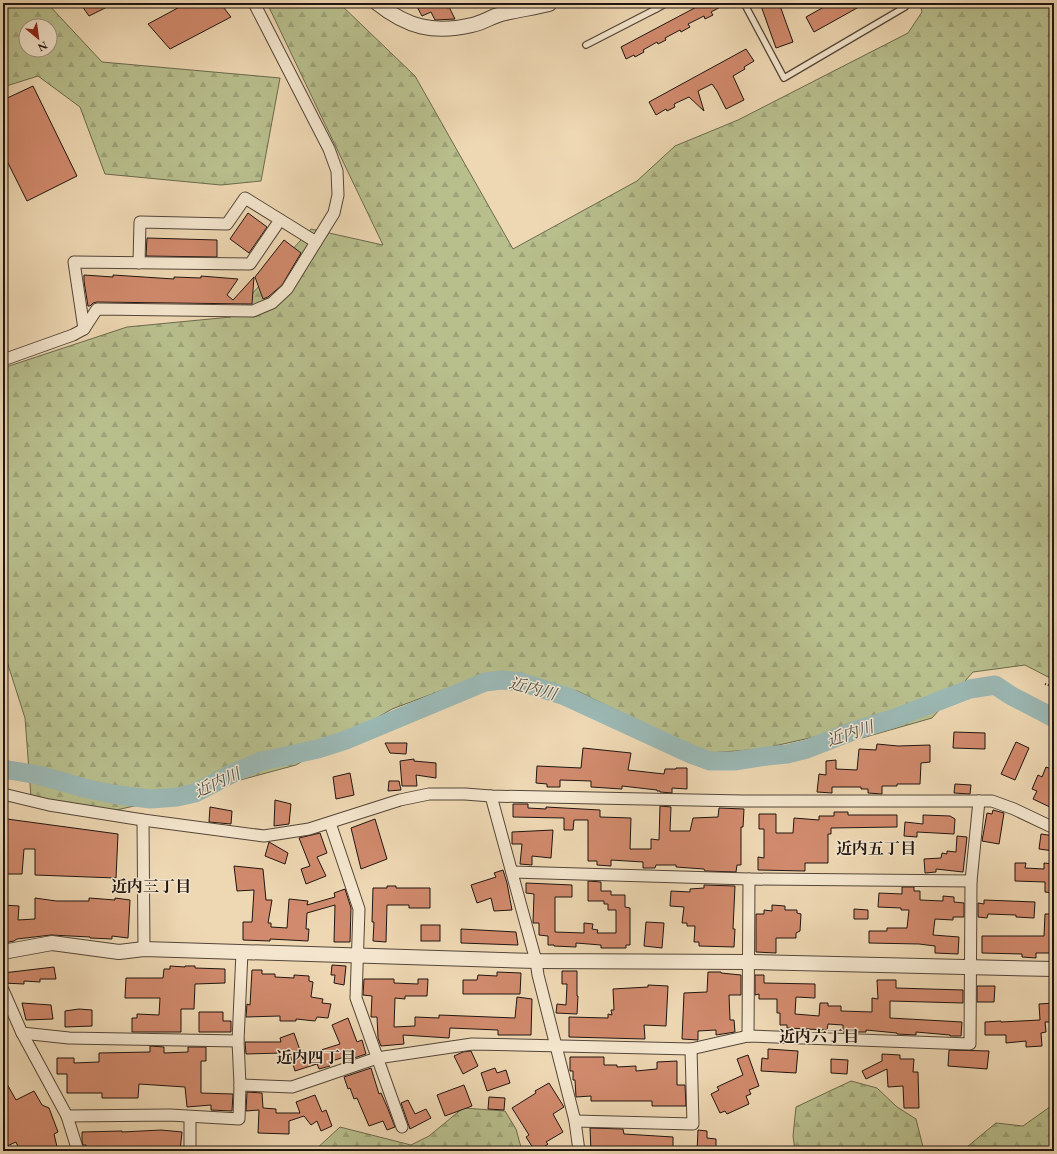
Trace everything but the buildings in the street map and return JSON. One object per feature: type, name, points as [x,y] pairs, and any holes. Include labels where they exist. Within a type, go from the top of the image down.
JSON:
[{"type":"street","points":[[3,359],[73,335],[84,329],[97,309],[253,311],[272,303],[287,289],[334,213],[338,195],[337,171],[329,149],[254,3]]},
{"type":"street","points":[[376,3],[405,22],[427,28],[449,28],[473,25],[501,14],[550,3]]},
{"type":"street","points":[[139,263],[140,222],[227,224],[245,198],[316,242]]},
{"type":"street","points":[[84,329],[74,262],[250,264],[280,220]]},
{"type":"street","points":[[3,794],[49,805],[143,820],[264,836],[309,829],[400,800],[428,794],[743,801],[992,801],[1014,808],[1054,828]]},
{"type":"street","points":[[491,796],[536,961],[538,975],[575,1121],[579,1151]]},
{"type":"street","points":[[240,1085],[292,1087],[377,1058],[472,1044],[691,1049],[748,1036],[970,1044],[971,881],[979,801]]},
{"type":"street","points":[[143,820],[144,949]]},
{"type":"street","points":[[330,823],[359,909],[356,998],[402,1126]]},
{"type":"street","points":[[512,872],[749,879],[971,881]]},
{"type":"street","points":[[748,1036],[749,879]]},
{"type":"street","points":[[3,952],[52,943],[119,952],[144,949],[536,961],[748,962],[1054,969]]},
{"type":"street","points":[[67,1116],[170,1115],[239,1119],[240,1085],[238,1041],[242,952]]},
{"type":"street","points":[[3,990],[22,1033],[67,1116],[78,1151]]},
{"type":"street","points":[[22,1033],[69,1038],[238,1041]]},
{"type":"street","points":[[575,1121],[693,1124],[691,1049]]},
{"type":"street","points":[[190,1117],[190,1151]]},
{"type":"lane","points":[[653,3],[656,9]]},
{"type":"lane","points":[[586,45],[667,3]]},
{"type":"lane","points":[[744,3],[784,78],[904,7],[906,3]]},
{"type":"path","points":[[1045,684],[1054,687]]},
{"type":"green space","points":[[3,3],[47,3],[102,62],[280,78],[261,181],[221,185],[105,174],[80,107],[38,76],[3,87]]},
{"type":"green space","points":[[267,3],[339,3],[415,76],[513,249],[637,181],[675,146],[738,120],[908,33],[922,12],[920,3],[1054,3],[1054,680],[1025,665],[973,672],[932,718],[862,738],[814,737],[761,749],[710,753],[672,737],[577,691],[483,675],[392,709],[296,765],[192,793],[103,813],[31,797],[25,718],[3,649],[3,368],[127,327],[231,317],[311,229],[383,245]]},
{"type":"green space","points":[[851,1081],[877,1088],[897,1107],[916,1119],[924,1151],[795,1151],[793,1136],[796,1107]]},
{"type":"green space","points":[[1054,1104],[1054,1151],[962,1151],[996,1123],[1023,1126]]},
{"type":"green space","points":[[463,1108],[505,1111],[516,1129],[522,1151],[314,1151],[340,1127],[411,1145],[429,1136]]},
{"type":"waterway","name":"近内川","points":[[3,769],[38,775],[88,789],[118,795],[151,799],[177,797],[195,793],[233,773],[262,761],[318,749],[346,740],[485,682],[502,680],[521,682],[565,696],[691,754],[710,761],[734,761],[787,754],[807,749],[853,731],[895,718],[970,689],[995,685],[1010,695],[1054,718]]},
{"type":"district","name":"近内五丁目","points":[[876,848]]},
{"type":"district","name":"近内三丁目","points":[[151,886]]},
{"type":"district","name":"近内六丁目","points":[[819,1036]]},
{"type":"district","name":"近内四丁目","points":[[316,1057]]}]
